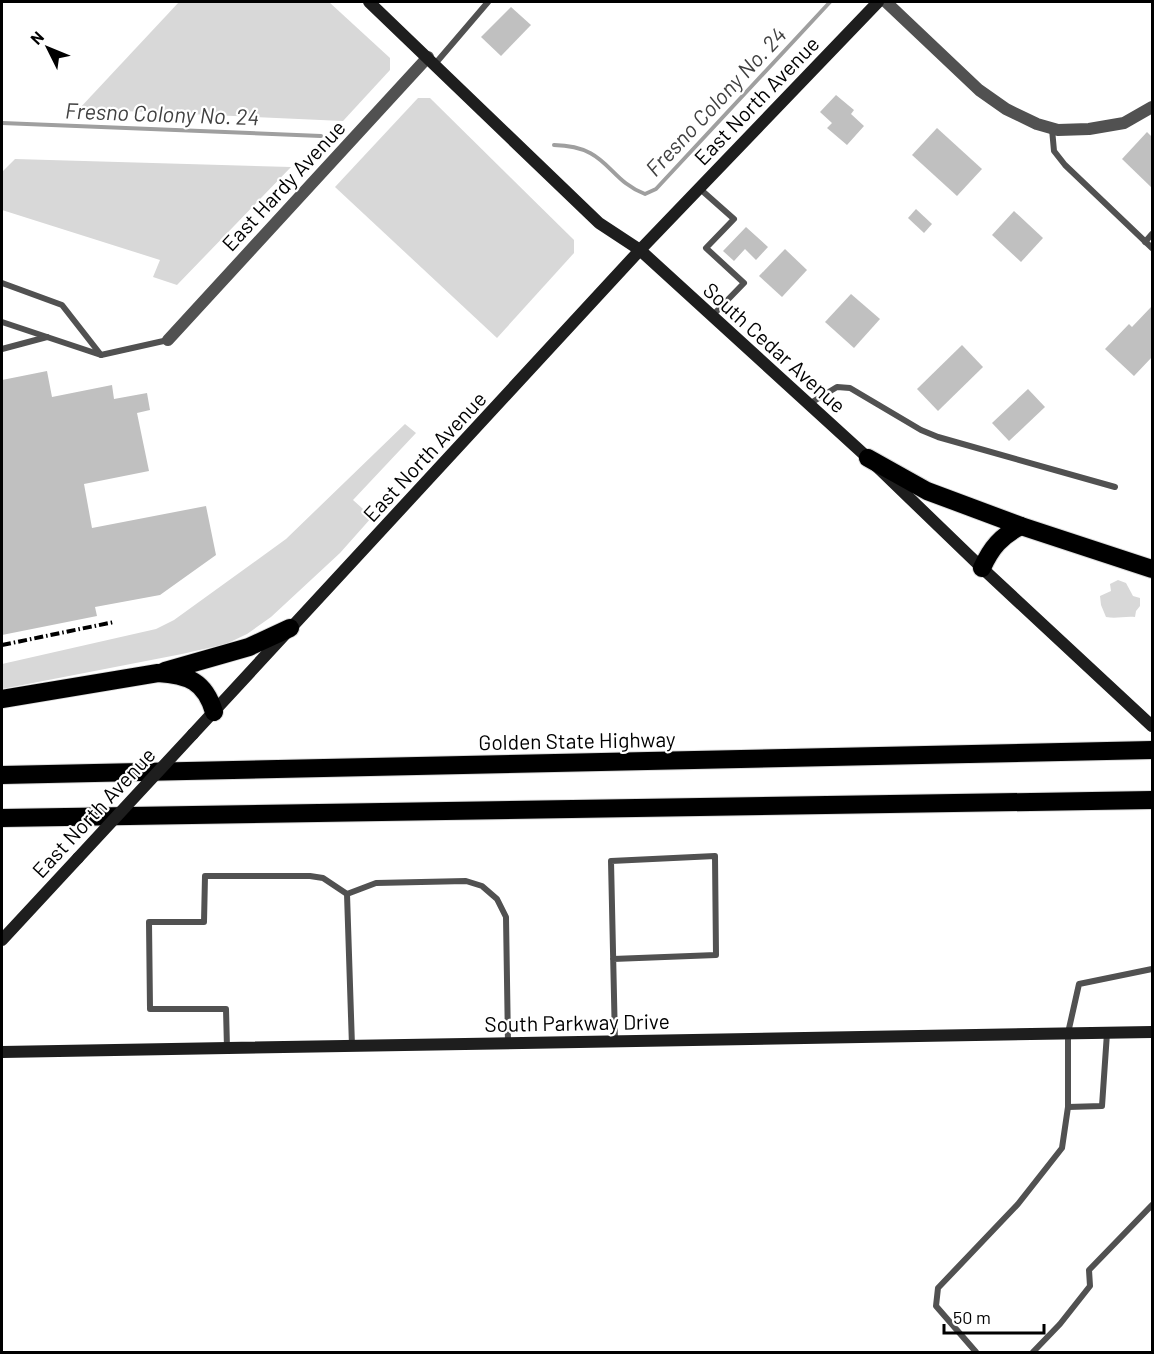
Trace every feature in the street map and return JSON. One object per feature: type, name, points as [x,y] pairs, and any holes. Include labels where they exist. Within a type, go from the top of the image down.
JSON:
[{"type":"highway","points":[[868,458],[927,491],[1021,526],[1152,569]]},
{"type":"highway","points":[[982,568],[997,541],[1006,533],[1021,526]]},
{"type":"highway","points":[[2,699],[158,673],[249,647],[290,628]]},
{"type":"highway","points":[[158,673],[181,675],[198,683],[210,698],[214,712]]},
{"type":"highway","name":"Golden State Highway","points":[[2,775],[1152,750]]},
{"type":"highway","points":[[2,818],[1152,800]]},
{"type":"street","name":"South Cedar Avenue","points":[[369,2],[432,60],[599,223],[640,250],[868,458],[1152,726]]},
{"type":"street","name":"East North Avenue","points":[[2,940],[640,250],[878,2]]},
{"type":"street","points":[[886,2],[979,90],[1006,110],[1037,124],[1052,128],[1089,129],[1124,123],[1152,106]]},
{"type":"street","name":"East Hardy Avenue","points":[[168,340],[432,60]]},
{"type":"street","name":"South Parkway Drive","points":[[2,1052],[1152,1032]]},
{"type":"lane","points":[[432,60],[488,2]]},
{"type":"lane","points":[[1052,128],[1054,151],[1065,165],[1152,248]]},
{"type":"lane","points":[[699,188],[734,219],[706,248],[744,283],[711,316]]},
{"type":"lane","points":[[1145,242],[1152,234]]},
{"type":"lane","points":[[2,283],[62,304],[101,355]]},
{"type":"lane","points":[[2,322],[101,355],[168,340]]},
{"type":"lane","points":[[2,349],[47,337]]},
{"type":"lane","points":[[808,404],[837,387],[850,388],[921,430],[938,437],[1115,487]]},
{"type":"lane","points":[[613,959],[716,955],[715,856],[611,861],[613,959],[615,1041]]},
{"type":"lane","points":[[227,1048],[226,1009],[150,1009],[148,922],[204,922],[205,876],[310,876],[323,878],[347,894]]},
{"type":"lane","points":[[347,894],[376,884],[466,881],[482,886],[497,899],[506,917],[508,1043]]},
{"type":"lane","points":[[347,894],[351,1046]]},
{"type":"lane","points":[[976,1353],[936,1306],[938,1288],[1018,1204],[1062,1148],[1068,1107],[1068,1033],[1078,984],[1152,969]]},
{"type":"lane","points":[[1068,1107],[1102,1106],[1107,1033]]},
{"type":"lane","points":[[1033,1353],[1090,1286],[1089,1270],[1152,1205]]},
{"type":"shaded area","points":[[179,2],[329,2],[390,58],[390,70],[343,121],[79,109]]},
{"type":"shaded area","points":[[418,98],[430,98],[574,240],[574,253],[497,338],[335,187]]},
{"type":"shaded area","points":[[15,159],[291,167],[177,285],[153,277],[160,260],[2,210],[2,172]]},
{"type":"shaded area","points":[[405,424],[416,433],[353,500],[372,517],[340,553],[271,617],[247,634],[226,644],[182,654],[2,689],[2,664],[156,629],[174,620],[286,539]]},
{"type":"shaded area","points":[[1118,580],[1126,583],[1133,596],[1140,598],[1140,606],[1135,617],[1106,617],[1100,596],[1111,591],[1110,584]]},
{"type":"building","points":[[511,7],[531,25],[501,56],[481,37]]},
{"type":"building","points":[[836,95],[854,110],[851,114],[864,126],[847,145],[827,128],[832,123],[820,112]]},
{"type":"building","points":[[937,128],[982,169],[957,196],[912,155]]},
{"type":"building","points":[[1147,132],[1152,137],[1152,188],[1122,159]]},
{"type":"building","points":[[916,209],[932,224],[924,233],[908,218]]},
{"type":"building","points":[[1014,211],[1043,238],[1021,262],[992,235]]},
{"type":"building","points":[[746,227],[768,247],[756,260],[745,249],[734,261],[723,251]]},
{"type":"building","points":[[785,249],[807,270],[782,297],[759,276]]},
{"type":"building","points":[[851,294],[880,319],[854,348],[825,322]]},
{"type":"building","points":[[1152,306],[1152,357],[1134,376],[1105,349],[1129,324],[1132,327]]},
{"type":"building","points":[[962,345],[983,367],[938,411],[917,389]]},
{"type":"building","points":[[47,371],[52,397],[112,385],[114,399],[147,393],[150,410],[137,413],[149,471],[84,484],[92,528],[206,506],[216,555],[160,595],[95,607],[97,616],[2,635],[2,380]]},
{"type":"building","points":[[1028,389],[1045,407],[1009,441],[992,423]]},
{"type":"waterway","name":"Fresno Colony No. 24","points":[[554,145],[586,151],[606,164],[632,188],[645,194],[656,189],[830,2]]},
{"type":"waterway","name":"Fresno Colony No. 24","points":[[2,123],[321,136]]},
{"type":"railway","points":[[2,645],[114,622]]}]
